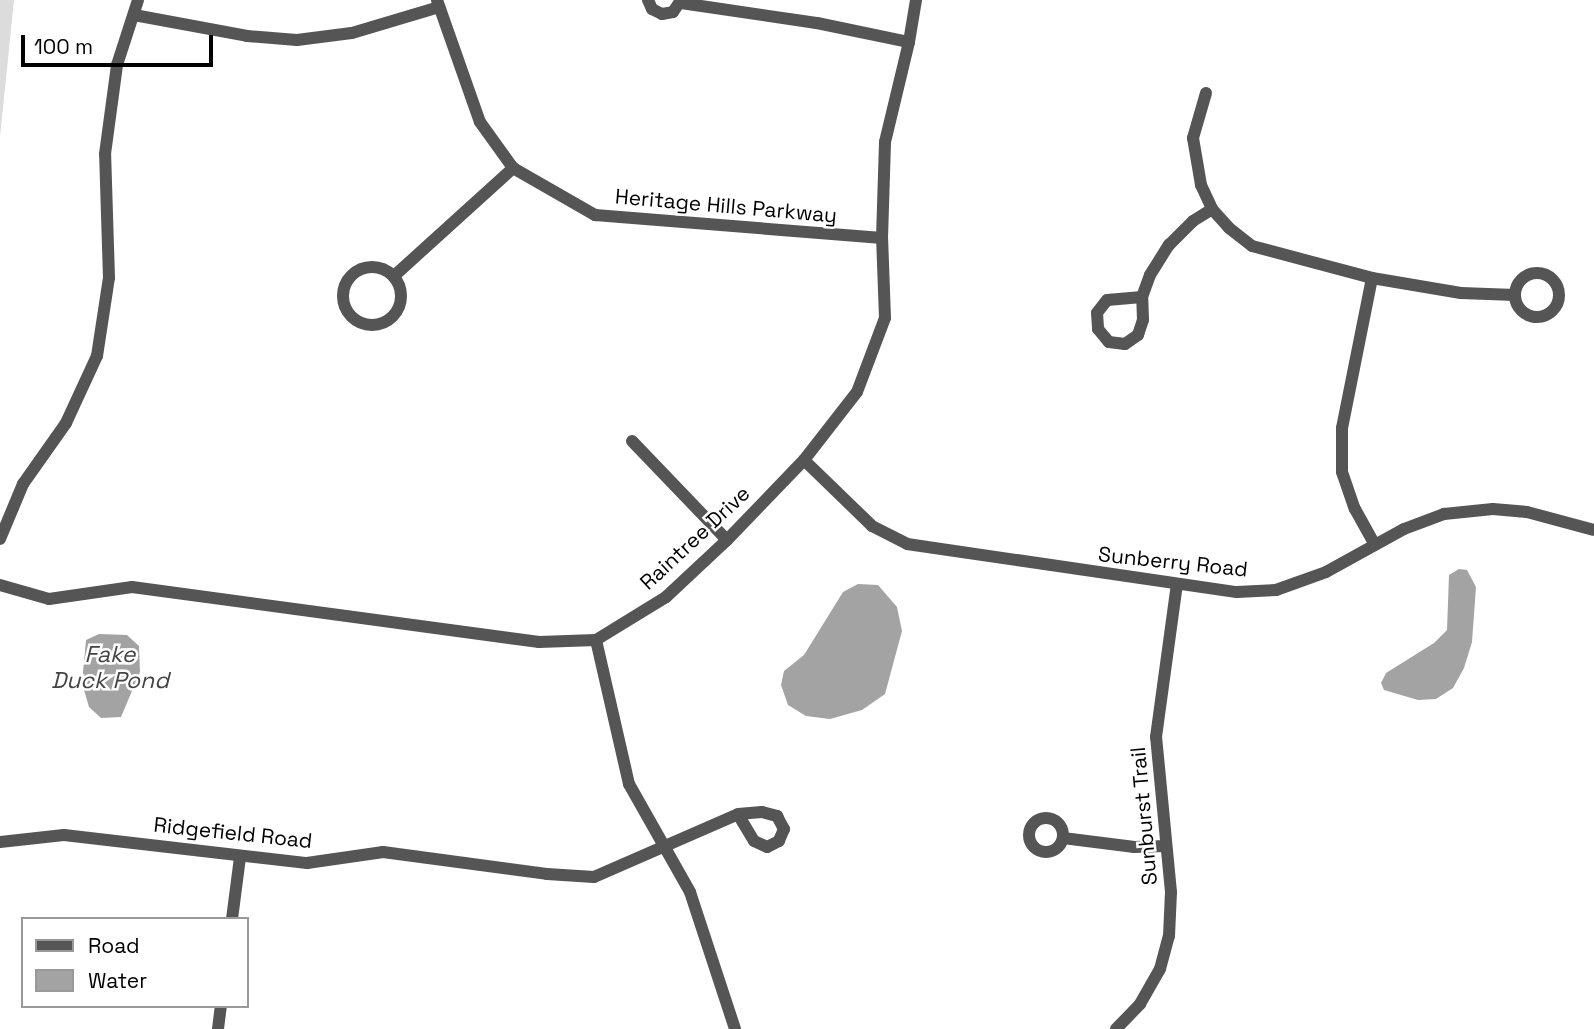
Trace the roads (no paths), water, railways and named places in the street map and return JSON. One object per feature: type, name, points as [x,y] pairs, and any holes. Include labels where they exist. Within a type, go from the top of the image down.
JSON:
[{"type":"street","points":[[0,539],[23,484],[66,424],[97,356],[109,278],[105,154],[117,65],[138,0]]},
{"type":"street","points":[[648,0],[652,9],[662,14],[673,12],[681,1],[817,23],[909,42]]},
{"type":"street","name":"Raintree Drive","points":[[0,584],[49,598],[132,587],[539,642],[596,640],[666,597],[727,540],[804,460],[857,393],[885,318],[882,238],[885,142],[909,42],[916,0]]},
{"type":"street","points":[[134,15],[247,36],[297,40],[352,33],[438,3]]},
{"type":"street","name":"Heritage Hills Parkway","points":[[438,3],[480,122],[513,168],[595,215],[882,238]]},
{"type":"street","points":[[1206,93],[1193,138],[1200,185],[1212,209],[1228,228],[1252,246],[1372,278],[1461,293],[1515,295]]},
{"type":"street","points":[[394,276],[513,168]]},
{"type":"street","points":[[1142,297],[1107,300],[1097,313],[1098,330],[1109,342],[1125,344],[1139,335],[1143,320],[1142,297],[1150,275],[1169,245],[1193,222],[1212,209]]},
{"type":"street","points":[[377,267],[394,276],[399,284],[401,302],[392,318],[384,323],[365,324],[349,314],[342,296],[344,286],[357,270],[377,267]]},
{"type":"street","points":[[1372,278],[1347,393],[1342,428],[1342,472],[1355,509],[1375,545]]},
{"type":"street","points":[[632,441],[727,540]]},
{"type":"street","name":"Sunberry Road","points":[[804,460],[872,526],[907,544],[1237,592],[1276,590],[1326,572],[1404,529],[1444,514],[1493,509],[1527,512],[1594,530]]},
{"type":"street","name":"Sunburst Trail","points":[[1116,1029],[1140,1004],[1160,968],[1169,936],[1171,891],[1156,737],[1177,584]]},
{"type":"street","points":[[596,640],[629,784],[690,892],[736,1029]]},
{"type":"street","name":"Ridgefield Road","points":[[0,842],[64,835],[307,863],[383,852],[547,874],[594,877],[737,814]]},
{"type":"street","points":[[1063,838],[1134,847],[1167,846]]},
{"type":"street","points":[[232,917],[240,857]]},
{"type":"street","points":[[218,1029],[221,1008]]},
{"type":"water","points":[[1459,569],[1467,570],[1476,587],[1472,642],[1464,668],[1453,688],[1436,699],[1418,700],[1384,690],[1381,683],[1386,673],[1434,643],[1447,630],[1449,575]]},
{"type":"water","points":[[858,584],[878,585],[897,607],[902,631],[885,694],[862,710],[830,719],[806,716],[788,705],[781,685],[784,671],[804,655],[843,592]]},
{"type":"water","name":"Fake Duck Pond","points":[[99,634],[127,635],[139,646],[140,672],[121,717],[101,718],[89,707],[82,683],[86,640]]}]
